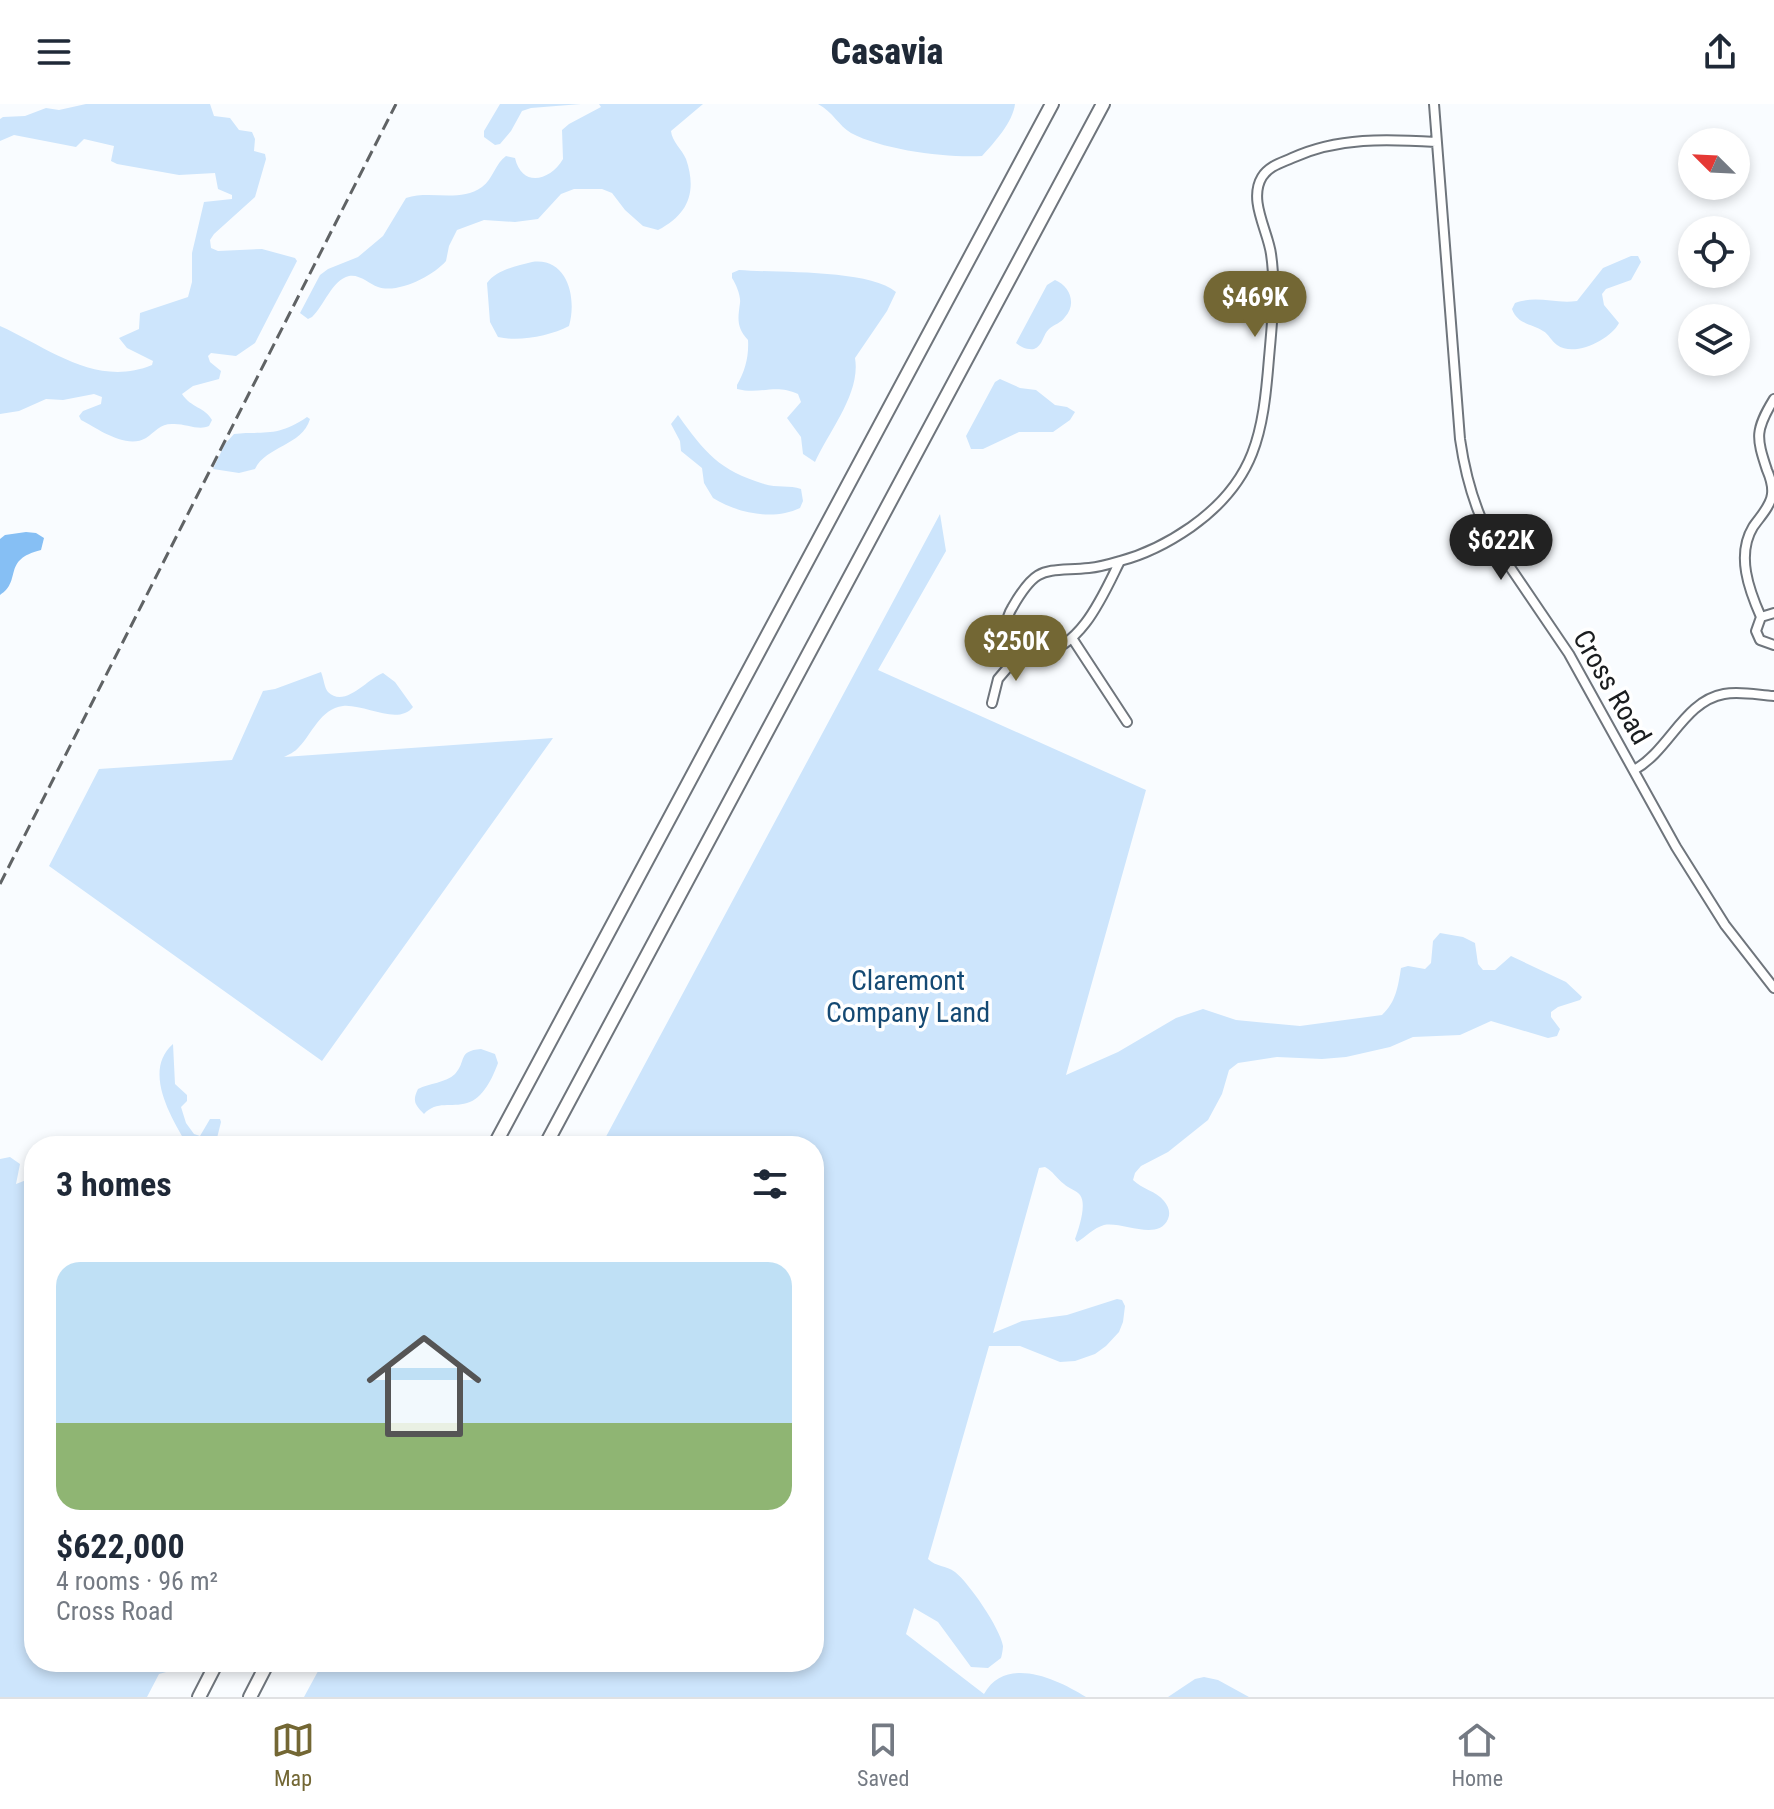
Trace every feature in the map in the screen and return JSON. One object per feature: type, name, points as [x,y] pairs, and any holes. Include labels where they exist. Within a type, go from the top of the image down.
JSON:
[{"type":"highway","points":[[499,1136],[1052,104]]},
{"type":"highway","points":[[550,1136],[1103,104]]},
{"type":"highway","points":[[199,1697],[212,1672]]},
{"type":"highway","points":[[250,1697],[263,1672]]},
{"type":"street","name":"Cross Road","points":[[1434,104],[1460,439],[1471,494],[1489,536],[1569,654],[1676,847],[1725,925],[1774,988]]},
{"type":"street","points":[[1120,561],[1093,611],[1072,638],[1039,655],[1021,652],[1009,640],[1007,616],[1024,587],[1036,575],[1054,569],[1092,568],[1146,554],[1225,500],[1242,477],[1256,444],[1266,391],[1272,326],[1271,252],[1258,202],[1259,184],[1264,175],[1274,166],[1330,144],[1436,142]]},
{"type":"street","points":[[1761,617],[1753,598],[1744,554],[1751,531],[1772,495],[1771,481],[1758,448],[1758,437],[1774,399]]},
{"type":"street","points":[[1774,613],[1761,617],[1756,626],[1757,636],[1764,643],[1774,645]]},
{"type":"street","points":[[1072,638],[1127,722]]},
{"type":"street","points":[[992,703],[998,679],[1021,652]]},
{"type":"street","points":[[1634,770],[1649,762],[1694,708],[1708,699],[1728,693],[1774,696]]},
{"type":"green space","points":[[86,104],[210,104],[214,116],[230,118],[239,130],[252,132],[254,151],[265,154],[255,197],[214,234],[210,240],[211,248],[218,251],[262,249],[297,261],[255,343],[236,356],[211,353],[208,356],[210,362],[221,371],[219,379],[193,386],[182,394],[209,416],[212,420],[209,426],[200,428],[168,424],[138,441],[121,440],[81,420],[79,416],[83,411],[101,404],[102,397],[94,394],[63,400],[46,399],[19,411],[0,414],[0,326],[92,369],[131,371],[152,365],[153,361],[127,348],[119,338],[139,329],[140,313],[188,297],[192,282],[192,253],[204,202],[232,199],[232,195],[218,189],[215,173],[179,175],[117,164],[111,161],[114,146],[84,139],[76,147],[14,135],[0,141],[0,119],[3,117],[25,116],[46,108],[59,110]]},
{"type":"green space","points":[[500,104],[581,104],[522,111],[511,131],[500,144],[495,145],[484,137],[484,131]]},
{"type":"green space","points":[[599,104],[703,104],[671,131],[686,159],[691,181],[688,200],[669,224],[658,230],[643,226],[612,193],[602,189],[574,189],[561,194],[538,219],[515,222],[484,220],[457,230],[446,261],[415,282],[386,289],[357,276],[349,276],[333,288],[312,317],[308,319],[300,313],[320,275],[358,257],[383,236],[406,198],[473,192],[486,184],[506,156],[515,158],[524,174],[537,178],[544,176],[563,159],[562,130],[601,107]]},
{"type":"green space","points":[[818,104],[1015,104],[1007,125],[987,151],[982,156],[967,156],[915,152],[864,139],[847,130]]},
{"type":"green space","points":[[1638,256],[1641,262],[1631,280],[1606,289],[1602,294],[1604,305],[1619,323],[1592,345],[1565,348],[1545,332],[1521,321],[1512,309],[1515,303],[1531,300],[1577,301],[1603,268]]},
{"type":"green space","points":[[532,262],[544,262],[562,273],[572,304],[569,326],[534,337],[498,337],[490,322],[487,283],[501,272]]},
{"type":"green space","points":[[739,270],[844,276],[865,279],[896,292],[855,358],[856,371],[849,398],[815,462],[803,454],[801,437],[787,418],[801,402],[798,394],[782,389],[737,389],[746,364],[748,346],[738,318],[740,297],[732,278],[732,273]]},
{"type":"green space","points":[[1055,280],[1068,291],[1071,301],[1069,312],[1047,331],[1037,347],[1022,347],[1016,343],[1047,285]]},
{"type":"green space","points":[[1000,379],[1020,388],[1036,390],[1055,405],[1075,412],[1070,420],[1053,432],[1019,432],[983,449],[971,449],[966,436],[995,382]]},
{"type":"green space","points":[[678,415],[705,450],[735,473],[764,484],[801,489],[803,501],[800,508],[778,514],[755,514],[713,498],[704,483],[702,468],[681,451],[680,441],[671,424]]},
{"type":"green space","points":[[307,417],[310,419],[300,435],[267,455],[255,469],[239,473],[213,469],[225,444],[234,434],[280,430]]},
{"type":"green space","name":"Claremont Company Land","points":[[940,514],[946,551],[878,670],[1146,790],[1066,1075],[1118,1052],[1176,1018],[1203,1009],[1236,1020],[1300,1026],[1382,1015],[1393,999],[1401,968],[1425,969],[1431,963],[1433,941],[1440,933],[1463,937],[1475,943],[1478,964],[1483,970],[1495,970],[1511,956],[1566,982],[1582,997],[1551,1012],[1560,1029],[1557,1036],[1548,1038],[1491,1021],[1460,1035],[1413,1037],[1390,1047],[1346,1057],[1277,1057],[1238,1063],[1229,1070],[1222,1094],[1208,1120],[1135,1173],[1133,1180],[1161,1198],[1168,1207],[1168,1219],[1156,1229],[1104,1225],[1077,1242],[1075,1239],[1083,1210],[1080,1195],[1045,1167],[1039,1168],[993,1333],[1022,1321],[1067,1315],[1117,1299],[1122,1300],[1125,1306],[1123,1322],[1119,1332],[1106,1346],[1095,1354],[1075,1361],[1060,1362],[1020,1346],[989,1346],[928,1559],[955,1572],[976,1596],[1001,1638],[1001,1658],[988,1668],[971,1667],[938,1622],[914,1608],[906,1634],[984,1694],[1005,1675],[1018,1673],[1047,1678],[1086,1697],[304,1697],[318,1672],[824,1672],[824,1136],[606,1136]]},
{"type":"green space","points":[[321,672],[328,692],[342,697],[383,673],[395,682],[413,707],[399,715],[352,706],[335,708],[322,717],[297,749],[284,757],[553,738],[322,1061],[49,866],[99,769],[232,760],[263,691]]},
{"type":"green space","points":[[173,1044],[175,1084],[187,1095],[187,1101],[181,1107],[186,1123],[194,1134],[200,1136],[183,1136],[168,1109],[160,1081],[164,1055]]},
{"type":"green space","points":[[481,1049],[495,1054],[498,1063],[483,1092],[473,1101],[439,1106],[424,1114],[415,1103],[418,1089],[451,1077],[459,1069],[465,1054]]},
{"type":"green space","points":[[210,1119],[220,1119],[218,1136],[200,1136]]},
{"type":"green space","points":[[10,1157],[20,1164],[16,1184],[24,1181],[24,1672],[166,1672],[159,1674],[147,1697],[0,1697],[0,1159]]},
{"type":"green space","points":[[1195,1679],[1218,1680],[1249,1697],[1168,1697]]},
{"type":"water","points":[[26,532],[44,538],[41,550],[21,559],[7,589],[0,595],[0,539],[5,535]]},
{"type":"railway","points":[[0,884],[396,104]]}]
